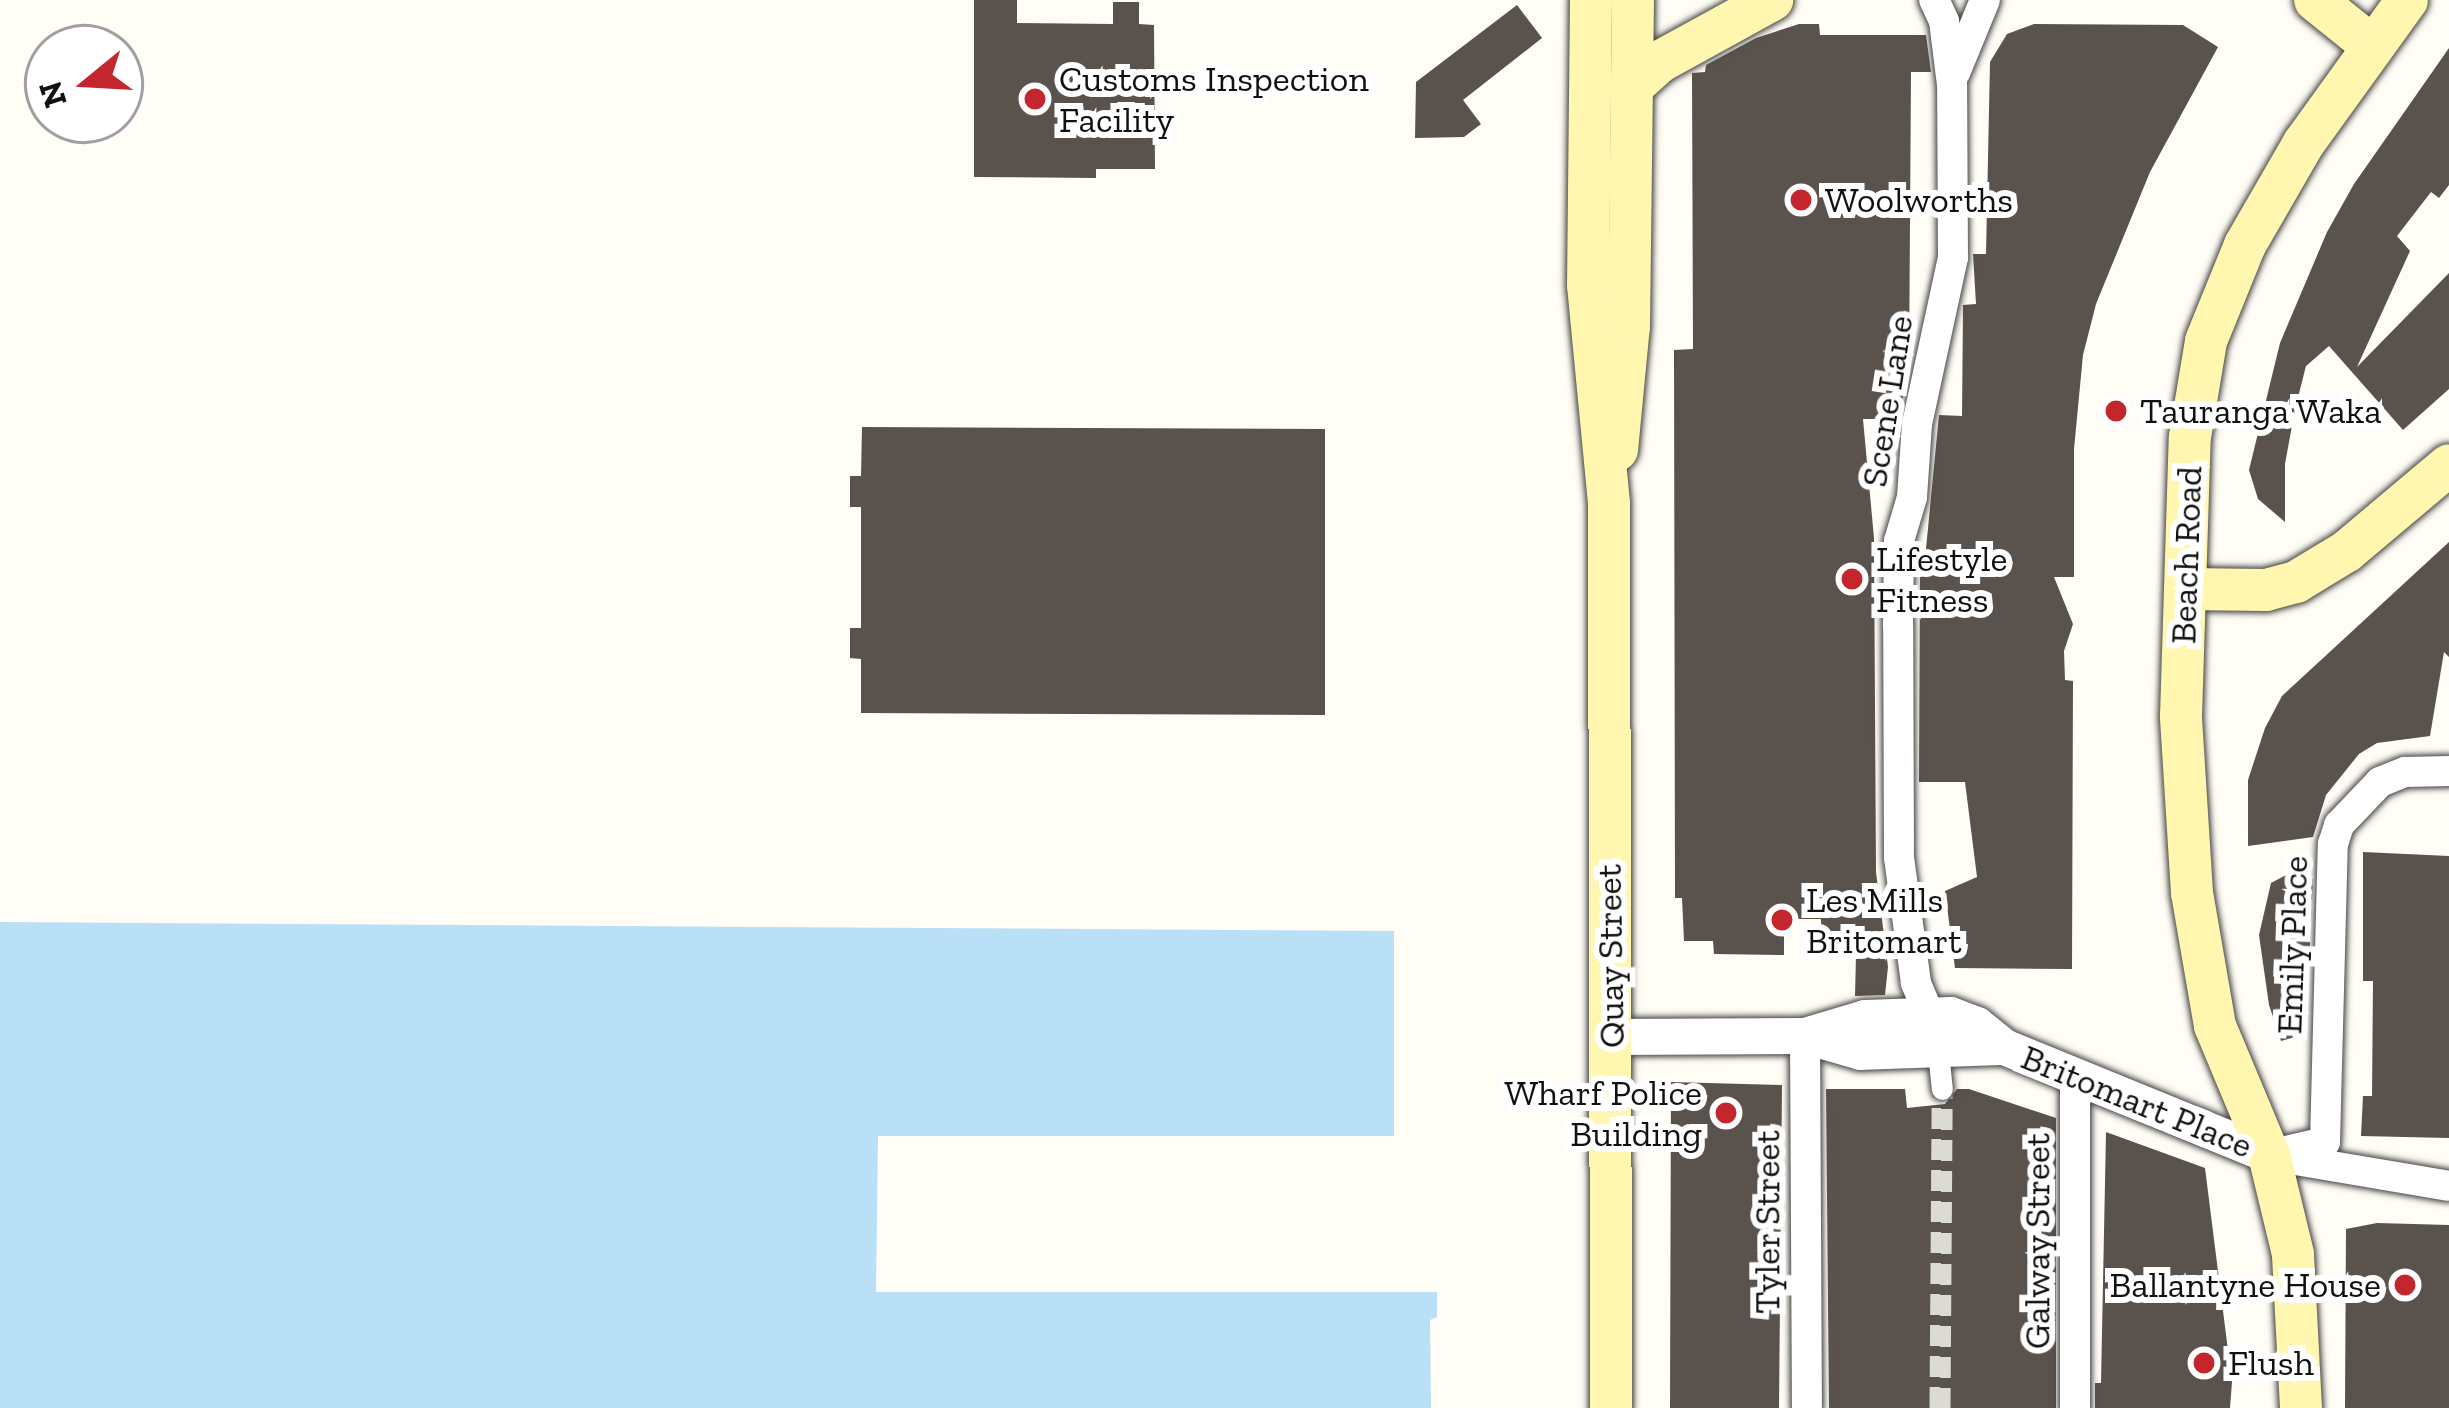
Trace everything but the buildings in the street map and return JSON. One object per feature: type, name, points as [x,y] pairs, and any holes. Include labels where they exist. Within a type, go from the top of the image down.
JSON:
[{"type":"main road","name":"Quay Street","points":[[1591,0],[1588,285],[1609,504],[1611,1408]]},
{"type":"main road","name":"Quay Street","points":[[1609,504],[1627,389],[1633,0]]},
{"type":"main road","points":[[1634,85],[1661,61],[1772,0]]},
{"type":"main road","points":[[2315,0],[2371,45]]},
{"type":"main road","name":"Beach Road","points":[[2301,1408],[2298,1285],[2269,1155],[2224,1055],[2201,961],[2182,769],[2195,392],[2222,291],[2304,143],[2407,0]]},
{"type":"main road","points":[[2185,589],[2266,590],[2296,582],[2347,551],[2449,465]]},
{"type":"street","name":"Scene Lane","points":[[1929,1014],[1916,983],[1898,838],[1899,541],[1912,497],[1922,387],[1953,258],[1952,85],[1944,21],[1934,0]]},
{"type":"street","name":"Scene Lane","points":[[1952,85],[1984,0]]},
{"type":"street","name":"Emily Place","points":[[2269,1155],[2325,1142],[2332,844],[2339,825],[2380,782],[2405,772],[2449,771]]},
{"type":"street","name":"Britomart Place","points":[[1805,1036],[1865,1018],[1929,1014],[1964,1019],[2004,1047],[2269,1155]]},
{"type":"street","name":"Britomart Place","points":[[1611,1037],[1805,1036],[1940,1071],[2004,1047]]},
{"type":"street","name":"Tyler Street","points":[[1805,1036],[1807,1408]]},
{"type":"street","name":"Galway Street","points":[[2075,1075],[2075,1408]]},
{"type":"street","points":[[2269,1155],[2408,1183],[2449,1186]]},
{"type":"water","points":[[0,922],[1394,931],[1394,1136],[878,1136],[876,1292],[1437,1292],[1437,1317],[1430,1320],[1431,1408],[0,1408]]},
{"type":"tunnel","points":[[1940,1408],[1942,1089]]},
{"type":"place","name":"Customs Inspection Facility","points":[[1035,99]]},
{"type":"place","name":"Woolworths","points":[[1801,200]]},
{"type":"place","name":"Tauranga Waka","points":[[2116,411]]},
{"type":"place","name":"Lifestyle Fitness","points":[[1852,579]]},
{"type":"place","name":"Les Mills Britomart","points":[[1782,920]]},
{"type":"place","name":"Wharf Police Building","points":[[1726,1113]]},
{"type":"place","name":"Ballantyne House","points":[[2405,1285]]},
{"type":"place","name":"Flush","points":[[2204,1363]]}]
